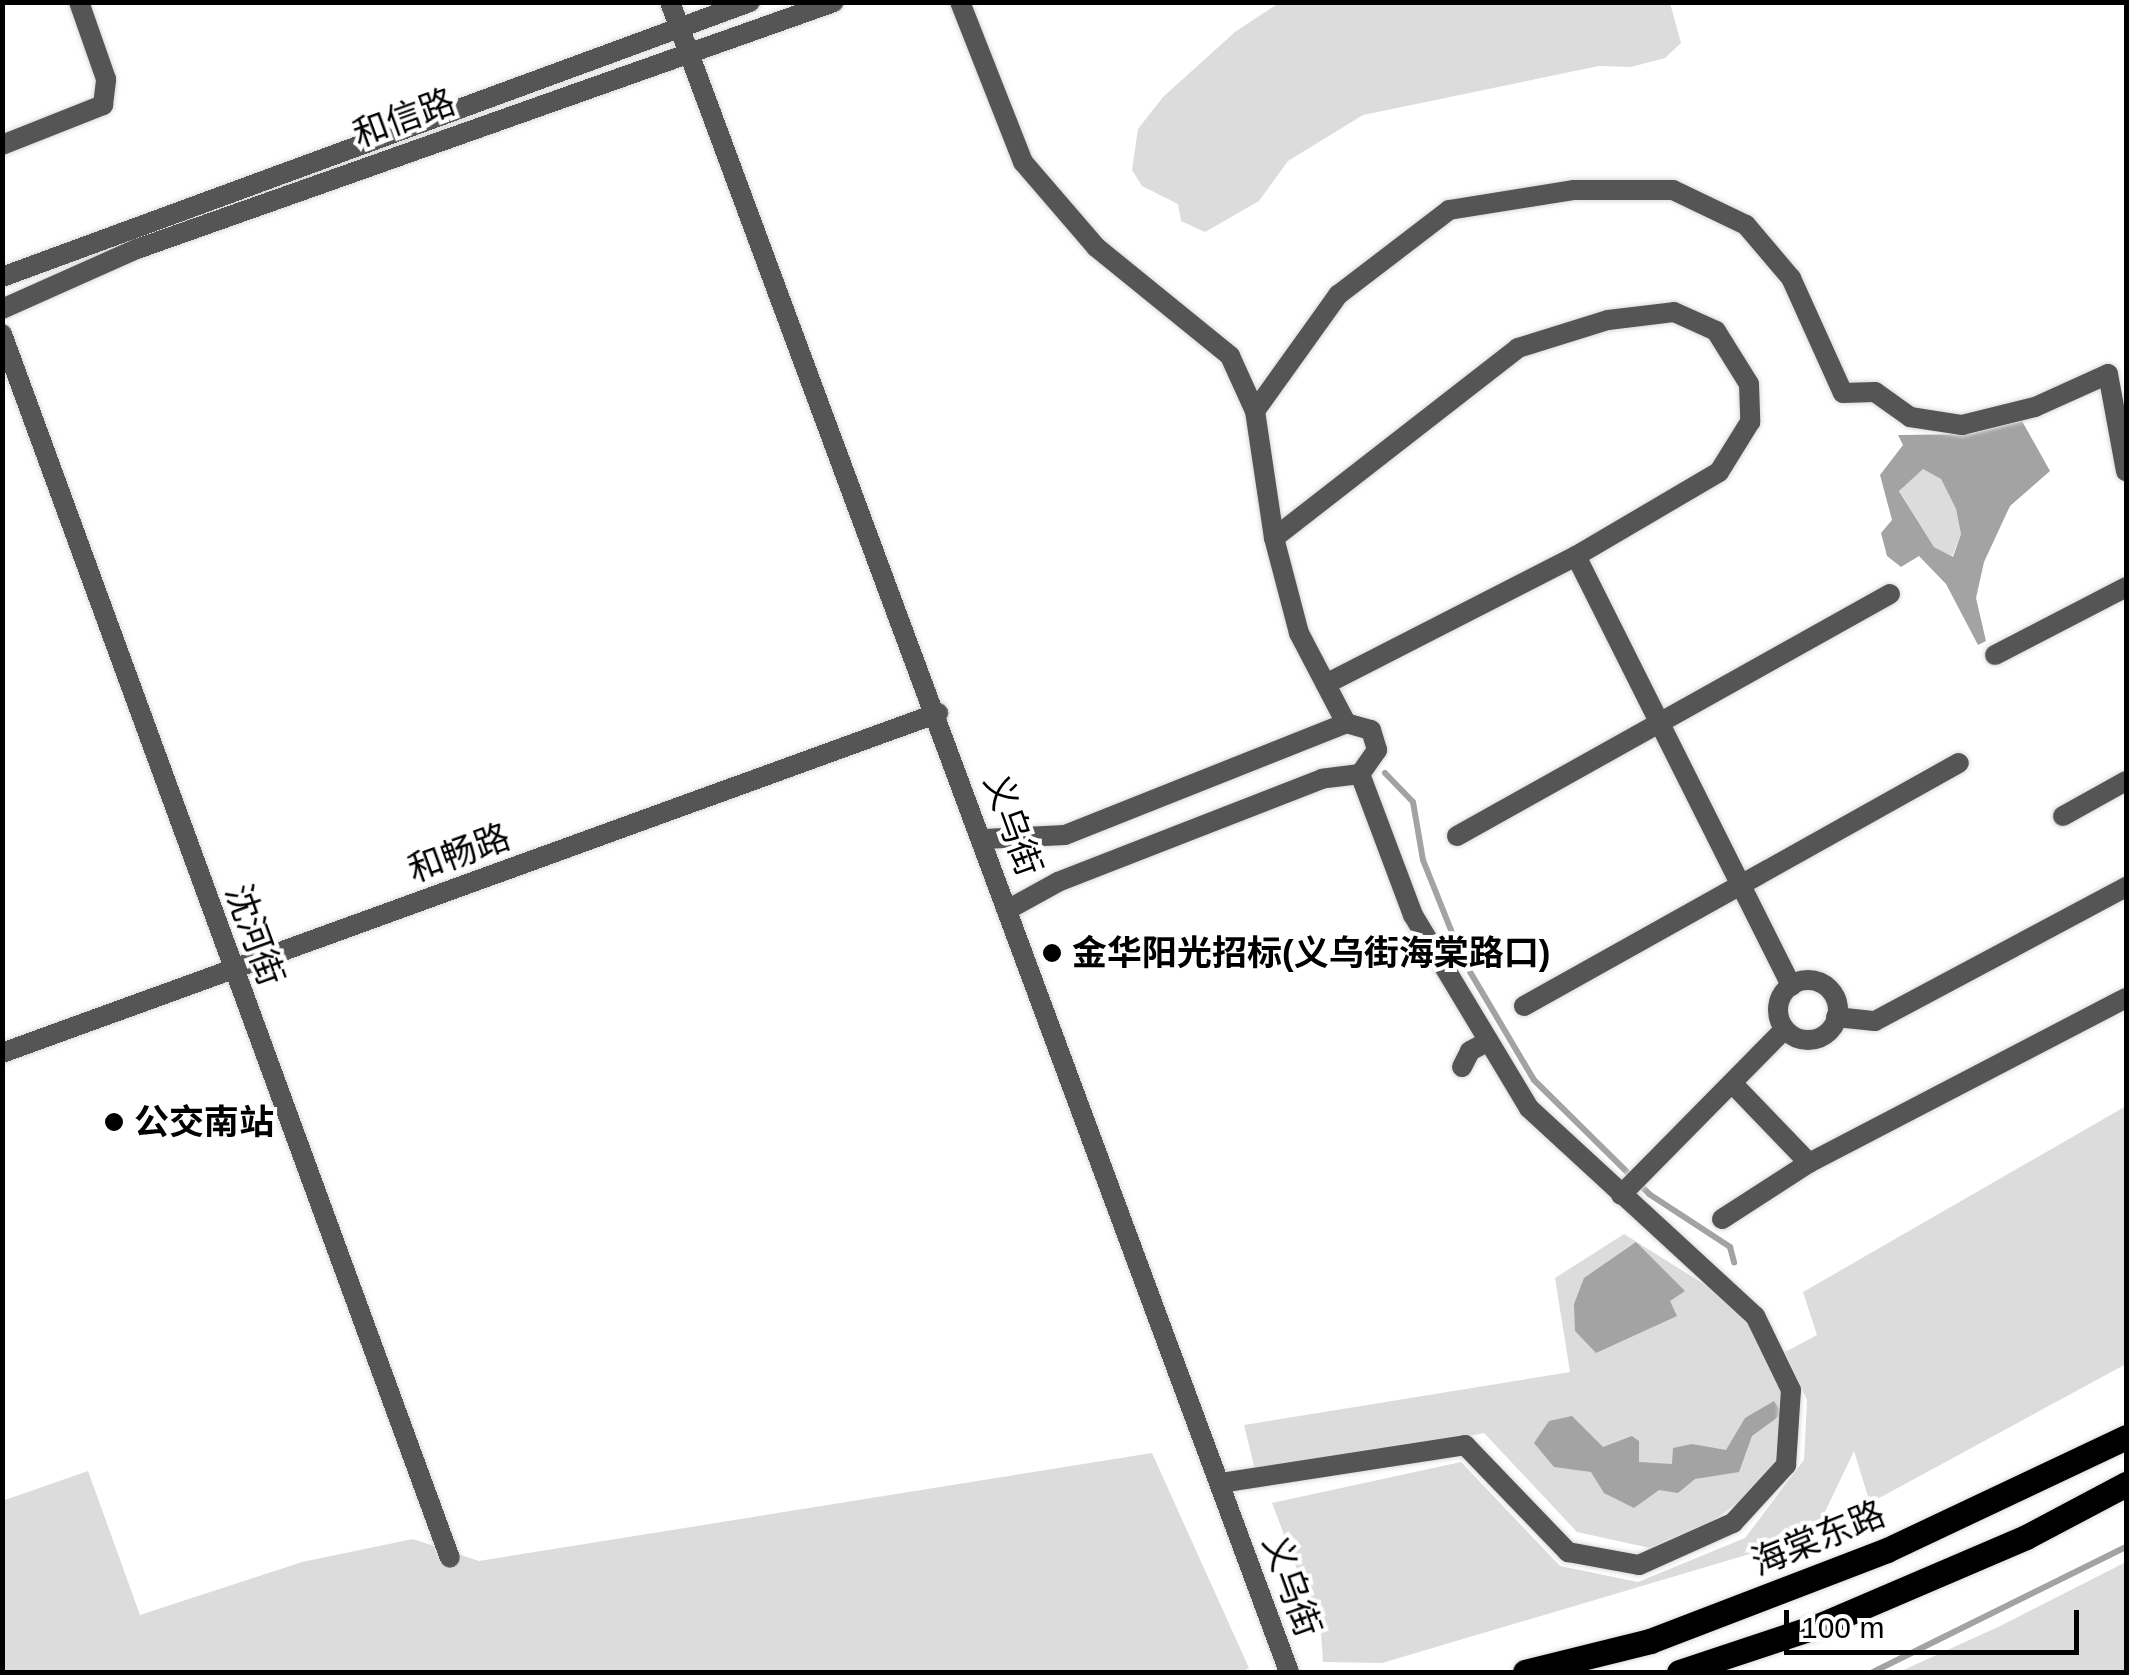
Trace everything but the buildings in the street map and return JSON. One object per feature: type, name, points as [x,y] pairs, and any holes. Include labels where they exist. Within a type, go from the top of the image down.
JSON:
[{"type":"main road","name":"海棠东路","points":[[1525,1672],[1650,1641],[1887,1550],[2126,1436]]},
{"type":"main road","points":[[1678,1672],[1823,1624],[2026,1537],[2126,1484]]},
{"type":"street","points":[[2,145],[103,105],[106,79],[79,2]]},
{"type":"street","name":"义乌街","points":[[670,2],[938,713],[1289,1672]]},
{"type":"street","name":"和信路","points":[[2,278],[750,2]]},
{"type":"street","name":"和信路","points":[[2,310],[138,249],[689,50],[834,2]]},
{"type":"street","points":[[960,2],[1023,162],[1096,247],[1230,356],[1255,411],[1274,538],[1300,632],[1346,723]]},
{"type":"street","points":[[1255,411],[1338,296],[1450,210],[1574,190],[1673,190],[1746,225],[1791,278],[1843,392],[1875,392],[1910,417],[1962,425],[2035,407],[2117,370],[2126,471]]},
{"type":"street","points":[[1274,538],[1518,348],[1608,320],[1674,312],[1716,331],[1750,384],[1750,422],[1719,472],[1576,556],[1326,684]]},
{"type":"street","name":"沈河街","points":[[2,334],[450,1558]]},
{"type":"street","points":[[1576,556],[1791,986]]},
{"type":"street","points":[[1994,655],[2126,588]]},
{"type":"street","points":[[1456,836],[1890,594]]},
{"type":"street","name":"和畅路","points":[[2,1053],[938,713]]},
{"type":"street","points":[[984,840],[1064,836],[1346,723],[1371,730],[1377,750],[1360,774],[1287,793],[1058,882],[1009,908]]},
{"type":"street","points":[[1524,1006],[1959,763]]},
{"type":"street","points":[[1220,1484],[1464,1445],[1568,1552],[1638,1565],[1733,1523],[1786,1465],[1791,1390],[1755,1316],[1530,1108],[1413,915],[1360,774]]},
{"type":"street","points":[[2063,816],[2126,781]]},
{"type":"street","points":[[1836,1017],[1875,1021],[2126,887]]},
{"type":"street","points":[[1802,979],[1822,984],[1841,1000],[1832,1031],[1812,1042],[1783,1031],[1776,1008],[1791,986],[1802,979]]},
{"type":"street","points":[[1722,1219],[1809,1163],[2126,998]]},
{"type":"street","points":[[1621,1196],[1783,1031]]},
{"type":"street","points":[[1462,1067],[1470,1051],[1489,1041]]},
{"type":"street","points":[[1732,1083],[1809,1163]]},
{"type":"street","points":[[1764,1192],[1793,1146]]},
{"type":"shaded area","points":[[1279,3],[1670,3],[1681,43],[1665,58],[1631,67],[1599,66],[1363,115],[1288,161],[1259,201],[1205,232],[1181,221],[1178,204],[1142,186],[1132,170],[1138,129],[1163,97],[1235,32]]},
{"type":"shaded area","points":[[2022,421],[2050,471],[2010,506],[1984,562],[1976,598],[1986,641],[1978,645],[1946,584],[1919,556],[1901,567],[1887,556],[1881,533],[1892,520],[1880,475],[1903,445],[1898,435],[1970,434]],"holes":[[[1923,469],[1941,479],[1956,509],[1961,534],[1953,557],[1934,547],[1899,491]]]},
{"type":"shaded area","points":[[1923,468],[1941,479],[1956,509],[1961,534],[1952,557],[1934,547],[1899,490]]},
{"type":"shaded area","points":[[2126,1106],[2126,1364],[1870,1503],[1854,1451],[1814,1535],[1382,1663],[1323,1662],[1321,1633],[1272,1503],[1461,1462],[1560,1566],[1638,1582],[1745,1538],[1804,1460],[1807,1400],[1785,1352],[1817,1335],[1803,1292]]},
{"type":"shaded area","points":[[1624,1234],[1755,1316],[1791,1390],[1777,1474],[1714,1520],[1650,1548],[1577,1532],[1484,1433],[1257,1478],[1244,1425],[1570,1372],[1555,1278]]},
{"type":"shaded area","points":[[1636,1242],[1685,1291],[1670,1301],[1677,1316],[1596,1353],[1575,1331],[1574,1304],[1584,1278]]},
{"type":"shaded area","points":[[1774,1401],[1782,1414],[1752,1436],[1739,1472],[1695,1479],[1678,1493],[1659,1490],[1634,1508],[1604,1493],[1591,1472],[1554,1467],[1534,1443],[1549,1421],[1572,1416],[1603,1447],[1632,1436],[1639,1441],[1639,1462],[1672,1464],[1673,1448],[1692,1444],[1726,1450],[1745,1418]]},
{"type":"shaded area","points":[[1152,1453],[1249,1668],[1241,1672],[3,1672],[2,1501],[88,1471],[140,1615],[302,1562],[413,1539],[479,1561]]},
{"type":"shaded area","points":[[2126,1562],[2126,1672],[1899,1672],[1998,1627]]},
{"type":"waterway","points":[[1385,773],[1413,802],[1423,860],[1463,960],[1534,1080],[1649,1194],[1730,1247],[1734,1262]]},
{"type":"waterway","points":[[1873,1672],[2126,1547]]},
{"type":"place","name":"金华阳光招标(义乌街海棠路口)","points":[[1052,953]]},
{"type":"place","name":"公交南站","points":[[114,1122]]}]
